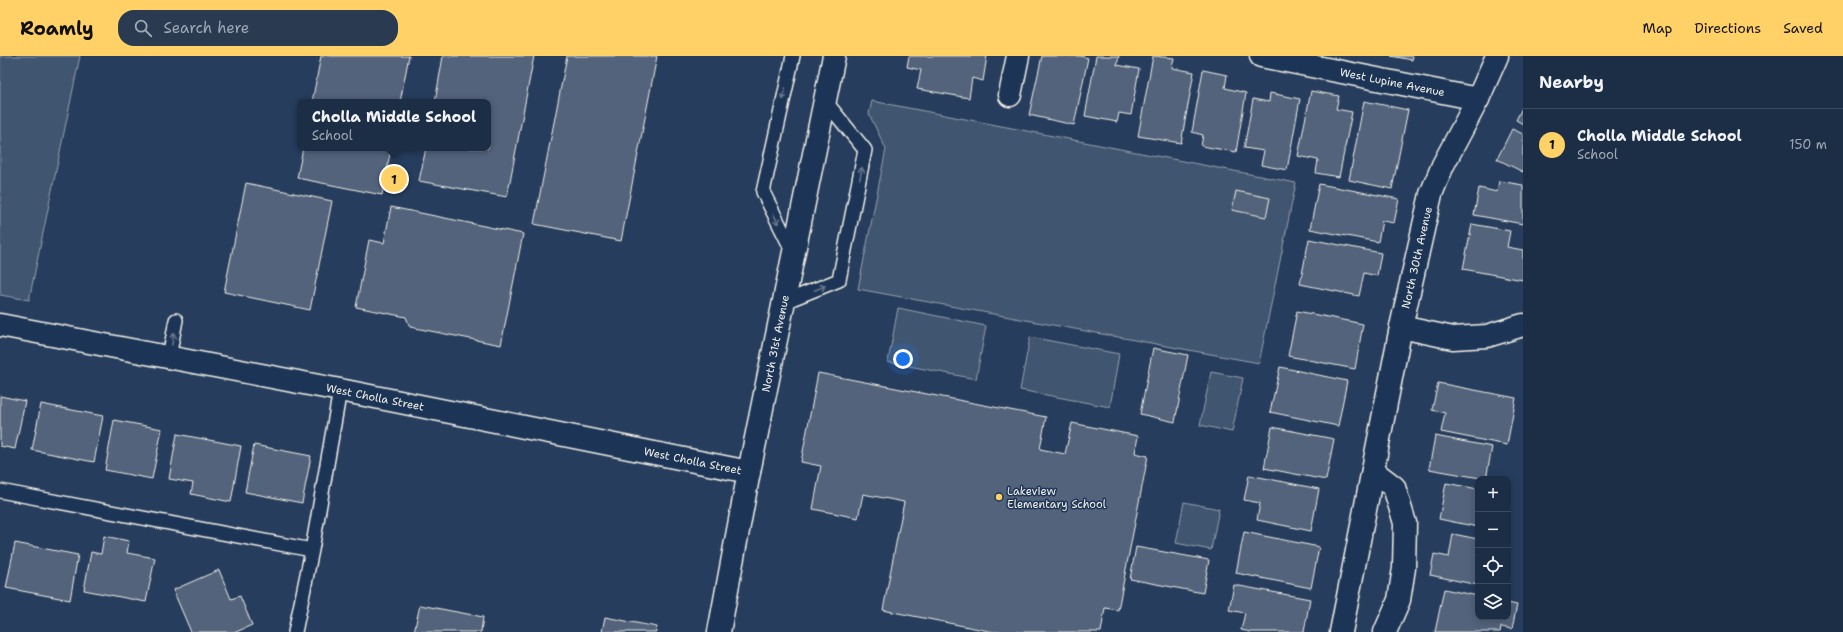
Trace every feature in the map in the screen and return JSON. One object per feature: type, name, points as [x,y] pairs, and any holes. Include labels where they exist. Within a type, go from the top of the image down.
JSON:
[{"type":"street","name":"North 31st Avenue","points":[[719,632],[749,472],[826,102],[834,56]]},
{"type":"street","points":[[1010,95],[1018,56]]},
{"type":"street","name":"West Lupine Avenue","points":[[1260,56],[1478,99]]},
{"type":"street","name":"North 30th Avenue","points":[[1341,632],[1401,327],[1431,194],[1443,165],[1478,99],[1497,56]]},
{"type":"street","name":"West Cholla Street","points":[[0,325],[340,390],[749,472]]},
{"type":"street","points":[[1401,327],[1453,338],[1487,336],[1523,326]]},
{"type":"street","points":[[1373,471],[1394,487],[1405,523],[1404,568],[1399,600],[1385,632]]},
{"type":"lane","points":[[793,56],[763,192],[794,253]]},
{"type":"lane","points":[[784,302],[839,280],[865,150],[826,102]]},
{"type":"lane","points":[[169,357],[176,320]]},
{"type":"lane","points":[[295,632],[312,550],[340,390]]},
{"type":"lane","points":[[0,491],[312,550]]},
{"type":"shaded area","points":[[0,56],[80,56],[29,300],[0,295]]},
{"type":"shaded area","points":[[872,101],[1296,183],[1259,363],[858,289],[886,149],[869,114]]},
{"type":"shaded area","points":[[898,308],[986,326],[976,379],[888,362]]},
{"type":"shaded area","points":[[1030,337],[1119,354],[1110,407],[1020,390]]},
{"type":"shaded area","points":[[1211,372],[1243,378],[1232,432],[1200,425]]},
{"type":"shaded area","points":[[1184,502],[1219,509],[1211,550],[1176,543]]},
{"type":"building","points":[[321,56],[409,56],[401,99],[313,99]]},
{"type":"building","points":[[443,56],[534,56],[507,197],[419,181],[425,151],[491,151],[491,99],[436,99]]},
{"type":"building","points":[[567,56],[657,56],[621,241],[534,224]]},
{"type":"building","points":[[909,56],[987,56],[983,81],[972,78],[969,98],[917,89],[921,70],[907,67]]},
{"type":"building","points":[[1042,56],[1080,56],[1088,58],[1074,125],[1029,115]]},
{"type":"building","points":[[1096,56],[1119,56],[1117,65],[1139,69],[1131,115],[1119,113],[1117,122],[1085,116]]},
{"type":"building","points":[[1153,56],[1174,58],[1172,68],[1194,72],[1181,143],[1138,136]]},
{"type":"building","points":[[1391,56],[1413,56],[1412,60]]},
{"type":"building","points":[[1203,70],[1227,75],[1225,88],[1246,93],[1236,152],[1201,146],[1203,135],[1192,132]]},
{"type":"building","points":[[1311,91],[1339,96],[1336,109],[1352,112],[1339,177],[1316,173],[1318,160],[1298,156]]},
{"type":"building","points":[[1270,93],[1300,99],[1287,170],[1261,165],[1264,151],[1244,148],[1253,99],[1269,102]]},
{"type":"building","points":[[1364,101],[1408,110],[1392,189],[1349,180]]},
{"type":"building","points":[[1523,106],[1523,124],[1516,120]]},
{"type":"building","points":[[1512,129],[1523,134],[1523,172],[1497,159]]},
{"type":"building","points":[[302,151],[390,151],[382,195],[297,178]]},
{"type":"building","points":[[1499,181],[1523,185],[1523,224],[1474,215],[1479,188],[1497,192]]},
{"type":"building","points":[[246,183],[332,201],[310,310],[224,292]]},
{"type":"building","points":[[1319,184],[1399,199],[1394,223],[1382,221],[1378,242],[1310,229]]},
{"type":"building","points":[[1236,191],[1270,198],[1266,217],[1232,210]]},
{"type":"building","points":[[391,207],[523,234],[501,345],[410,327],[406,317],[356,307],[369,240],[384,243]]},
{"type":"building","points":[[1472,224],[1510,231],[1507,247],[1523,250],[1523,280],[1463,269]]},
{"type":"building","points":[[1309,239],[1381,253],[1377,276],[1364,273],[1359,296],[1300,284]]},
{"type":"building","points":[[1297,311],[1363,324],[1355,369],[1288,356]]},
{"type":"building","points":[[1153,348],[1188,355],[1175,422],[1140,414]]},
{"type":"building","points":[[1280,367],[1347,381],[1338,426],[1270,412]]},
{"type":"building","points":[[818,373],[1046,417],[1040,449],[1065,454],[1072,423],[1138,436],[1135,453],[1148,456],[1118,610],[1105,608],[1101,632],[994,632],[883,610],[904,502],[863,494],[858,518],[813,509],[821,466],[801,462]]},
{"type":"building","points":[[1438,383],[1516,398],[1507,445],[1441,432],[1445,413],[1432,410]]},
{"type":"building","points":[[0,396],[25,401],[15,449],[0,446]]},
{"type":"building","points":[[41,404],[103,416],[94,462],[32,450]]},
{"type":"building","points":[[114,420],[162,429],[152,479],[105,470]]},
{"type":"building","points":[[1272,427],[1334,439],[1326,480],[1264,468]]},
{"type":"building","points":[[177,434],[241,446],[231,502],[191,494],[193,483],[169,479]]},
{"type":"building","points":[[1435,436],[1492,447],[1487,476],[1475,477],[1429,469]]},
{"type":"building","points":[[254,445],[311,456],[302,503],[245,492]]},
{"type":"building","points":[[1249,475],[1319,489],[1311,531],[1257,520],[1260,503],[1244,500]]},
{"type":"building","points":[[1446,483],[1475,488],[1475,526],[1439,519]]},
{"type":"building","points":[[1244,532],[1319,547],[1311,588],[1236,573]]},
{"type":"building","points":[[1453,534],[1475,538],[1475,584],[1430,575],[1434,554],[1449,557]]},
{"type":"building","points":[[104,536],[129,541],[127,553],[155,558],[146,602],[84,590],[91,552],[101,554]]},
{"type":"building","points":[[15,543],[78,555],[70,600],[6,588]]},
{"type":"building","points":[[1136,547],[1209,560],[1203,593],[1130,579]]},
{"type":"building","points":[[219,570],[231,599],[240,596],[252,625],[236,632],[191,632],[173,590]]},
{"type":"building","points":[[1234,585],[1310,599],[1304,632],[1251,632],[1241,630],[1245,613],[1229,610]]},
{"type":"building","points":[[1444,589],[1475,595],[1475,620],[1511,620],[1511,604],[1517,605],[1512,629],[1501,627],[1500,632],[1435,632]]},
{"type":"building","points":[[420,605],[483,617],[481,632],[414,632]]},
{"type":"building","points":[[605,617],[657,627],[656,632],[602,632]]},
{"type":"place","name":"Cholla Middle School","points":[[394,179]]},
{"type":"place","name":"Lakeview Elementary School","points":[[999,497]]}]
